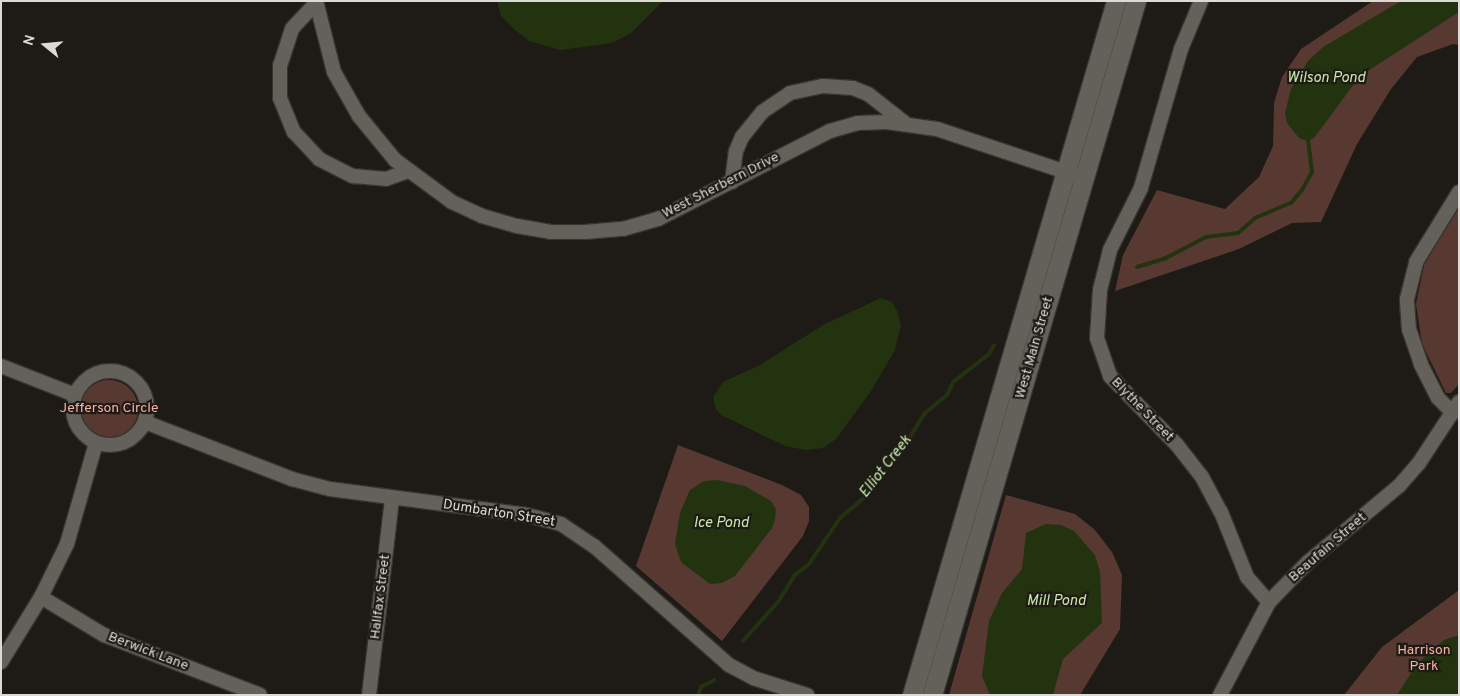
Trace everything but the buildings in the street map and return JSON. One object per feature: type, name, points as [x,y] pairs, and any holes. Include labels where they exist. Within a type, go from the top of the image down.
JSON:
[{"type":"street","name":"West Main Street","points":[[932,695],[1027,379],[1116,1]]},
{"type":"street","name":"West Main Street","points":[[912,695],[1074,175],[1136,1]]},
{"type":"street","name":"Blythe Street","points":[[1201,1],[1181,49],[1141,188],[1110,250],[1100,290],[1097,338],[1102,360],[1113,380],[1177,446],[1202,477],[1221,512],[1246,577],[1269,602]]},
{"type":"street","name":"West Sherbern Drive","points":[[316,2],[326,48],[346,94],[376,139],[408,171],[452,202],[482,216],[550,232],[632,226],[658,219],[830,131],[858,123],[904,123],[937,129],[1074,175]]},
{"type":"street","points":[[316,2],[292,30],[280,65],[280,98],[294,132],[320,159],[353,176],[386,178],[408,171]]},
{"type":"street","points":[[732,182],[736,151],[742,138],[762,112],[790,93],[823,86],[853,88],[868,94],[904,123]]},
{"type":"street","name":"Beaufain Street","points":[[1220,695],[1269,602],[1308,562],[1399,486],[1419,464],[1456,408],[1438,398],[1421,364],[1409,330],[1407,300],[1416,262],[1459,192]]},
{"type":"street","points":[[1,366],[75,395]]},
{"type":"street","points":[[98,372],[125,374],[142,390],[147,403],[145,422],[129,440],[118,445],[96,443],[76,425],[73,415],[75,395],[88,378],[98,372]]},
{"type":"street","name":"Dumbarton Street","points":[[145,422],[292,479],[330,489],[527,515],[561,524],[594,546],[729,665],[753,678],[807,695]]},
{"type":"street","points":[[1,662],[41,597],[70,537],[96,443]]},
{"type":"street","name":"Halifax Street","points":[[369,695],[392,498]]},
{"type":"street","name":"Berwick Lane","points":[[41,597],[104,635],[260,695]]},
{"type":"green space","points":[[1373,1],[1459,1],[1459,45],[1453,44],[1417,57],[1391,89],[1357,144],[1321,222],[1292,223],[1239,249],[1115,291],[1123,255],[1157,190],[1225,209],[1259,177],[1273,146],[1274,103],[1282,77],[1301,49]]},
{"type":"green space","points":[[1459,207],[1459,384],[1451,393],[1446,393],[1422,344],[1416,304],[1424,265]]},
{"type":"green space","name":"Jefferson Circle","points":[[109,380],[120,382],[133,393],[138,409],[136,420],[125,433],[109,438],[98,436],[85,425],[80,409],[82,398],[93,385]]},
{"type":"green space","points":[[678,445],[782,485],[801,495],[809,507],[809,521],[803,536],[722,641],[636,566]]},
{"type":"green space","points":[[1006,495],[1075,514],[1094,529],[1112,552],[1122,575],[1120,629],[1080,695],[949,695]]},
{"type":"green space","name":"Harrison Park","points":[[1459,590],[1459,695],[1344,695],[1382,647]]},
{"type":"water","points":[[497,1],[663,1],[631,33],[612,43],[560,50],[529,41],[501,16]]},
{"type":"water","name":"Wilson Pond","points":[[1401,1],[1459,1],[1459,12],[1360,76],[1314,138],[1307,141],[1299,138],[1287,123],[1285,113],[1291,89],[1308,61],[1323,47]]},
{"type":"water","points":[[881,298],[892,302],[901,325],[895,350],[871,391],[836,439],[823,448],[806,450],[785,446],[721,415],[716,409],[713,397],[723,382],[758,366],[825,324]]},
{"type":"water","name":"Ice Pond","points":[[717,480],[745,486],[771,501],[776,509],[772,528],[735,576],[722,583],[710,584],[681,562],[675,544],[680,513],[690,490],[704,481]]},
{"type":"water","name":"Mill Pond","points":[[1046,524],[1061,525],[1074,531],[1095,555],[1100,572],[1102,623],[1063,659],[1053,695],[990,695],[982,676],[989,621],[1002,593],[1022,569],[1026,533]]},
{"type":"water","points":[[1459,635],[1459,695],[1397,695],[1417,664],[1444,640]]},
{"type":"waterway","name":"Elliot Creek","points":[[1137,267],[1166,258],[1206,237],[1238,233],[1255,218],[1291,203],[1302,190],[1312,172],[1308,137]]},
{"type":"waterway","name":"Elliot Creek","points":[[743,641],[778,602],[795,575],[809,564],[840,518],[865,497],[880,471],[903,448],[924,414],[947,395],[953,382],[989,354],[994,345]]},
{"type":"waterway","name":"Elliot Creek","points":[[698,695],[701,687],[714,680]]}]
